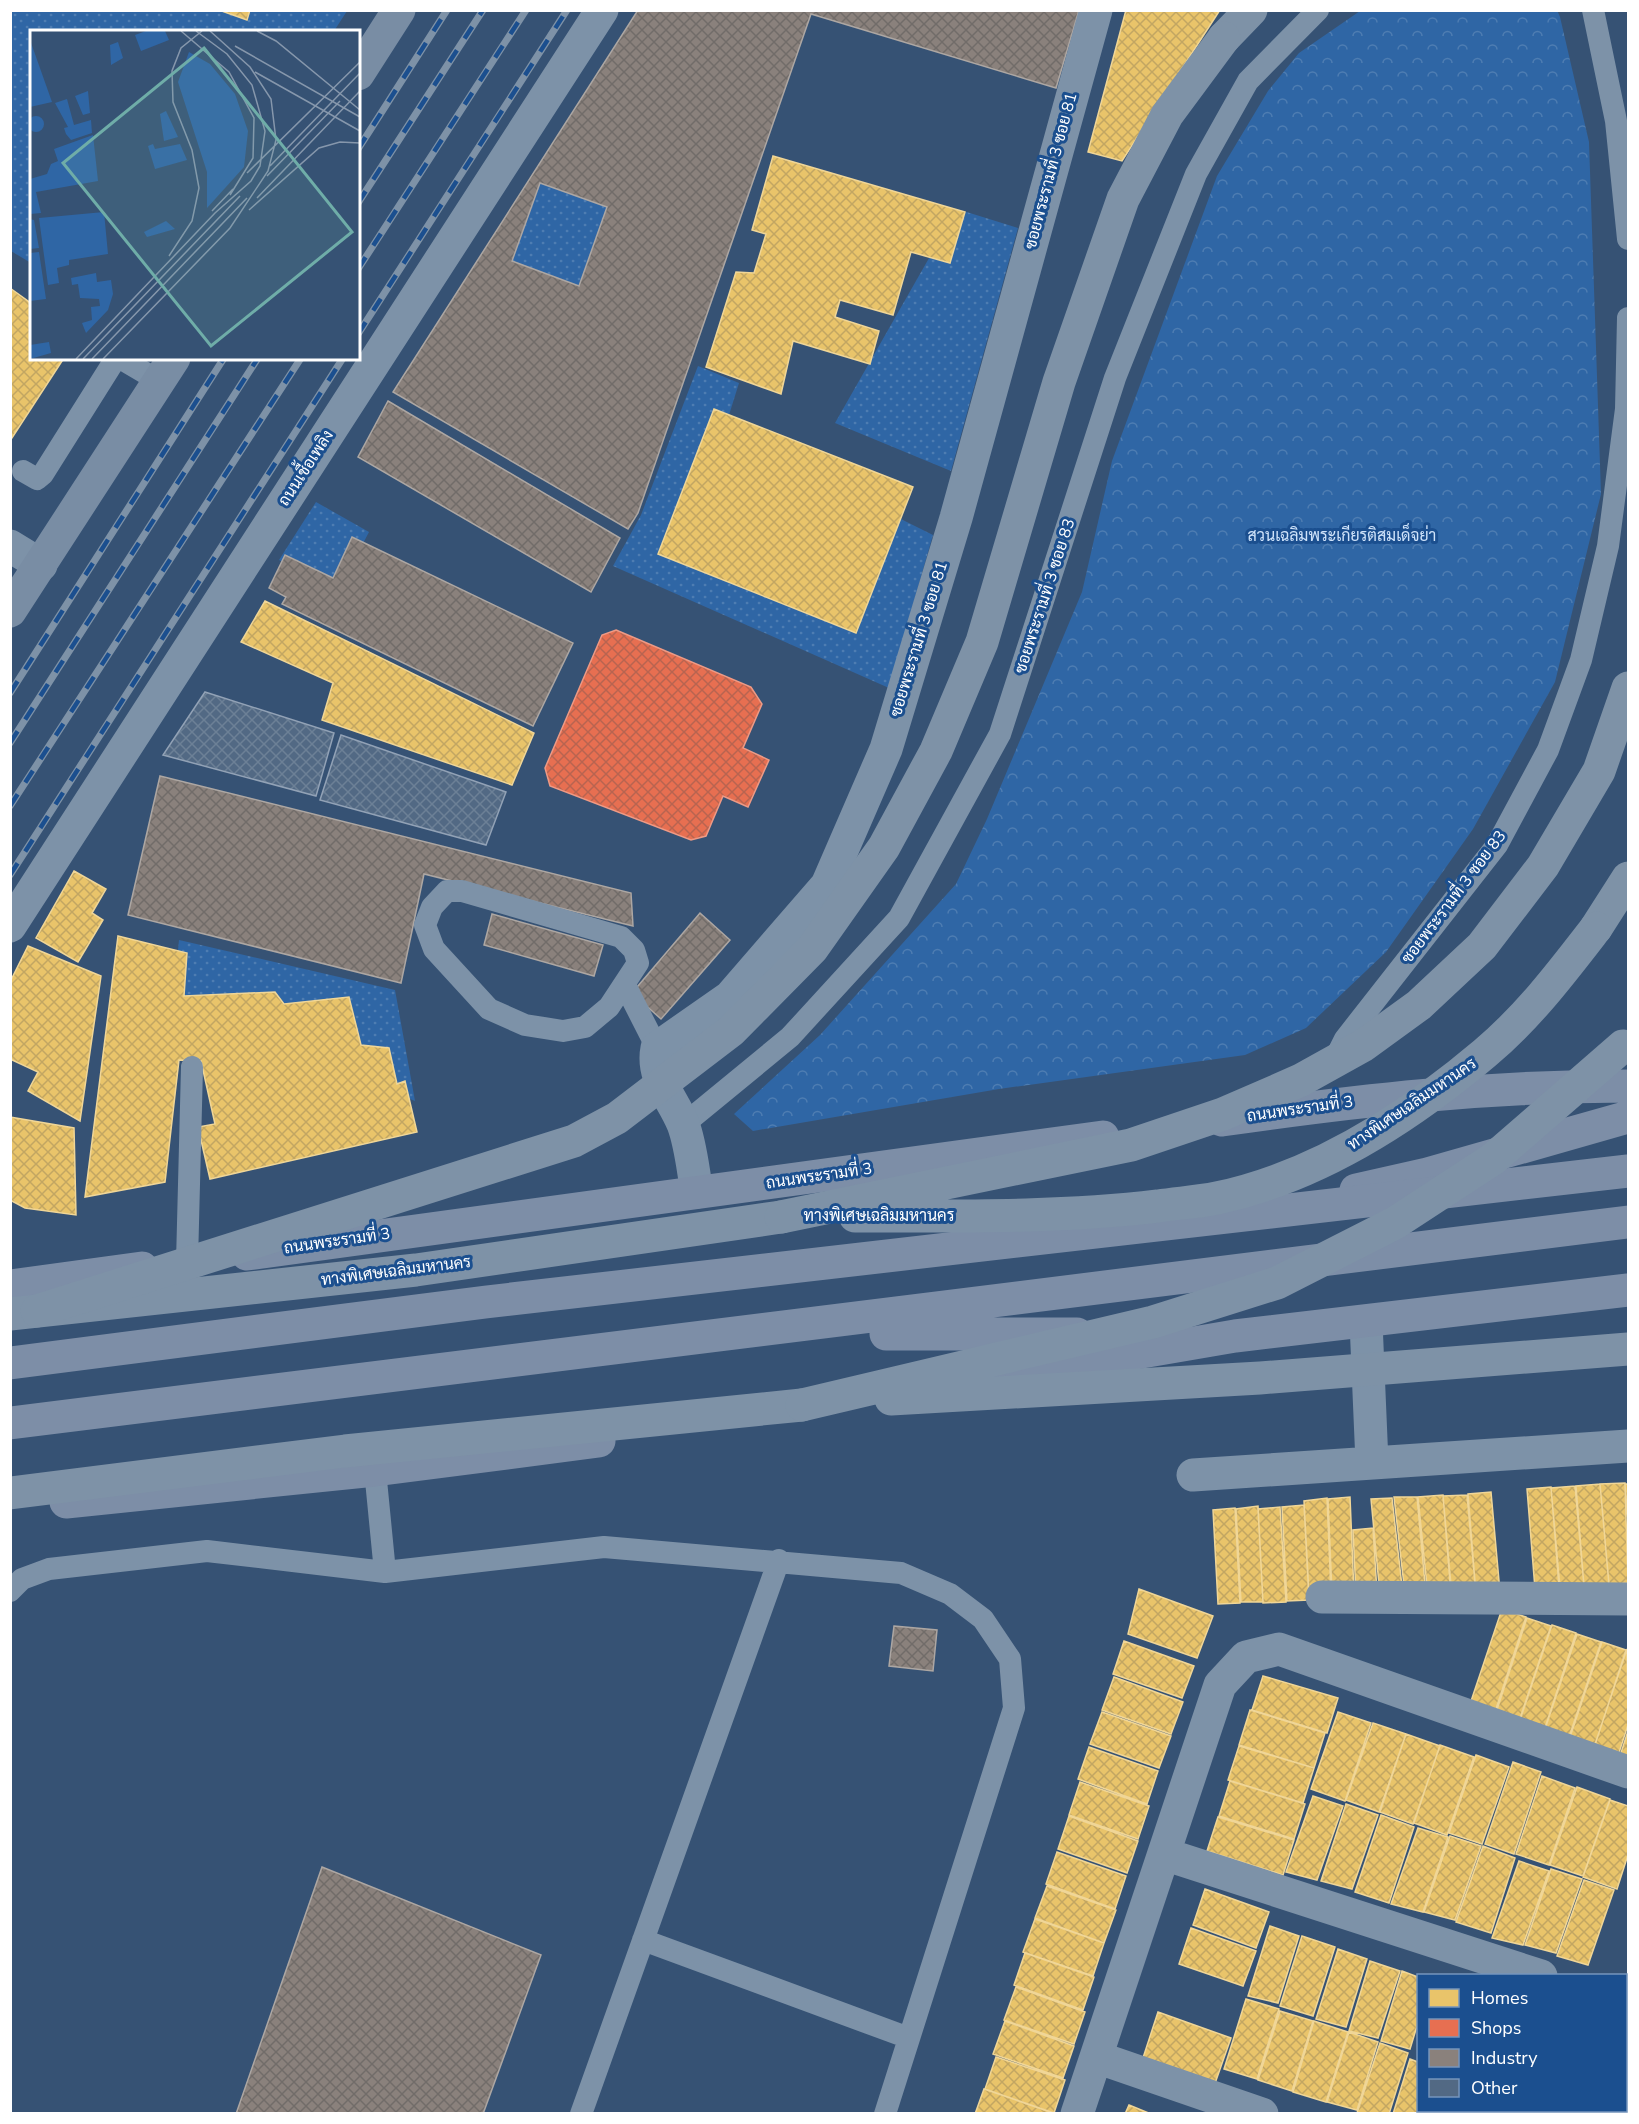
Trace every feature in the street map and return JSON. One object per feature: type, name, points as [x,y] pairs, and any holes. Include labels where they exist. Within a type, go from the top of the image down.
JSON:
[{"type":"highway","points":[[24,1313],[574,1141],[626,1112],[731,1031],[812,949],[884,847],[936,751],[982,642],[1059,382],[1123,199],[1167,115],[1224,38],[1251,10]]},
{"type":"highway","points":[[781,1217],[1131,1144],[1223,1114],[1301,1080],[1364,1045],[1419,1005],[1482,946],[1544,866],[1599,771],[1629,688]]},
{"type":"highway","name":"ทางพิเศษเฉลิมมหานคร","points":[[24,1313],[416,1269],[781,1217],[1018,1216],[1119,1211],[1216,1198],[1301,1173],[1365,1139],[1486,1053],[1544,994],[1596,928],[1629,878]]},
{"type":"highway","points":[[802,1405],[1153,1322],[1277,1282],[1395,1223],[1493,1159],[1571,1093],[1629,1039]]},
{"type":"highway","points":[[12,1503],[345,1451],[802,1405],[1260,1378],[1629,1348]]},
{"type":"main road","name":"ถนนพระรามที่ 3","points":[[10,1286],[1308,1107],[1471,1090],[1629,1086]]},
{"type":"main road","points":[[10,1373],[320,1334],[1308,1201],[1427,1174],[1629,1117]]},
{"type":"main road","points":[[10,1363],[498,1300],[1629,1171]]},
{"type":"main road","points":[[10,1423],[1629,1222]]},
{"type":"main road","points":[[12,1503],[375,1470],[748,1420],[1235,1336],[1629,1290]]},
{"type":"main road","points":[[10,1435],[751,1341],[909,1333],[1235,1336]]},
{"type":"street","points":[[360,71],[399,10]]},
{"type":"street","name":"ถนนเชื้อเพลิง","points":[[10,926],[602,10]]},
{"type":"street","name":"ซอยพระรามที่ 3 ซอย 81","points":[[657,1048],[730,997],[827,885],[886,749],[957,518],[1096,10]]},
{"type":"street","points":[[10,611],[167,370]]},
{"type":"street","points":[[10,546],[41,565]]},
{"type":"street","points":[[657,1048],[654,1060],[658,1078],[683,1125],[697,1192]]},
{"type":"street","points":[[1366,1322],[1372,1464]]},
{"type":"street","points":[[1193,1475],[1629,1446]]},
{"type":"street","points":[[1323,1597],[1629,1599]]},
{"type":"street","points":[[1077,2114],[1220,1685],[1245,1657],[1279,1649],[1629,1772]]},
{"type":"street","points":[[1164,1854],[1535,1974]]},
{"type":"street","points":[[1096,2057],[1262,2114]]},
{"type":"lane","name":"ซอยพระรามที่ 3 ซอย 83","points":[[683,1125],[790,1037],[899,918],[1000,734],[1115,378],[1196,174],[1248,81],[1318,10]]},
{"type":"lane","points":[[1593,10],[1616,121],[1629,239]]},
{"type":"lane","name":"ซอยพระรามที่ 3 ซอย 83","points":[[1308,1107],[1346,1039],[1497,845],[1548,750],[1581,660],[1608,546],[1626,409],[1629,318]]},
{"type":"lane","points":[[23,471],[37,479],[43,474],[117,360]]},
{"type":"lane","points":[[126,360],[167,370]]},
{"type":"lane","points":[[447,891],[462,891],[621,937],[634,950],[638,963],[625,985],[609,1007],[585,1027],[563,1031],[525,1024],[489,1009],[435,949],[425,925],[432,907],[447,891]]},
{"type":"lane","points":[[625,985],[657,1048]]},
{"type":"lane","points":[[187,1262],[192,1067]]},
{"type":"lane","points":[[375,1470],[385,1572]]},
{"type":"lane","points":[[10,1591],[22,1579],[49,1569],[207,1551],[385,1572],[604,1547],[779,1560],[901,1573],[950,1594],[983,1619],[1010,1659],[1014,1708],[885,2114]]},
{"type":"lane","points":[[581,2114],[779,1560]]},
{"type":"lane","points":[[643,1940],[909,2038]]},
{"type":"green space","name":"สวนเฉลิมพระเกียรติสมเด็จย่า","points":[[1557,10],[1560,17],[1589,142],[1601,494],[1555,682],[1473,829],[1386,952],[1306,1028],[1245,1055],[999,1089],[753,1131],[734,1114],[820,1035],[956,884],[987,819],[1082,592],[1112,461],[1217,176],[1268,91],[1299,53],[1360,11]]},
{"type":"green space","points":[[10,11],[347,11],[335,30],[30,30],[30,262],[11,251]]},
{"type":"green space","points":[[540,183],[607,207],[579,286],[512,261]]},
{"type":"green space","points":[[957,209],[1018,228],[951,471],[835,423]]},
{"type":"green space","points":[[698,366],[739,383],[724,431],[933,535],[889,688],[613,566],[641,515]]},
{"type":"green space","points":[[316,502],[369,532],[338,591],[279,560]]},
{"type":"green space","points":[[179,940],[395,990],[415,1101],[173,1001]]},
{"type":"building: Homes","points":[[219,10],[250,10],[247,20]]},
{"type":"building: Homes","points":[[1126,10],[1220,10],[1122,161],[1088,152]]},
{"type":"building: Homes","points":[[773,156],[965,212],[950,263],[911,252],[893,315],[840,300],[835,317],[879,331],[870,364],[793,341],[781,394],[706,367],[736,272],[754,273],[766,234],[752,230]]},
{"type":"building: Homes","points":[[10,288],[30,303],[30,360],[63,360],[10,441]]},
{"type":"building: Homes","points":[[714,409],[913,487],[856,633],[658,554]]},
{"type":"building: Homes","points":[[265,601],[534,733],[512,785],[322,720],[333,683],[241,642]]},
{"type":"building: Homes","points":[[74,871],[106,889],[92,913],[103,920],[78,962],[36,938]]},
{"type":"building: Homes","points":[[118,936],[187,953],[184,996],[275,992],[284,1004],[349,997],[361,1045],[389,1048],[397,1084],[405,1081],[417,1132],[210,1179],[198,1127],[215,1124],[201,1061],[179,1060],[165,1182],[85,1197]]},
{"type":"building: Homes","points":[[28,946],[101,976],[80,1121],[28,1091],[38,1072],[10,1059],[10,982]]},
{"type":"building: Homes","points":[[10,1117],[74,1128],[76,1215],[25,1208],[10,1200]]},
{"type":"building: Homes","points":[[1625,1483],[1628,1583],[1609,1585],[1600,1484]]},
{"type":"building: Homes","points":[[1600,1484],[1609,1584],[1584,1586],[1576,1486]]},
{"type":"building: Homes","points":[[1625,1484],[1628,1484],[1628,1521]]},
{"type":"building: Homes","points":[[1575,1486],[1584,1586],[1560,1587],[1551,1488]]},
{"type":"building: Homes","points":[[1551,1487],[1559,1587],[1535,1589],[1527,1489]]},
{"type":"building: Homes","points":[[1491,1492],[1500,1592],[1476,1594],[1468,1494]]},
{"type":"building: Homes","points":[[1443,1495],[1451,1595],[1428,1596],[1418,1497]]},
{"type":"building: Homes","points":[[1467,1495],[1476,1594],[1452,1596],[1443,1496]]},
{"type":"building: Homes","points":[[1350,1497],[1354,1593],[1332,1593],[1328,1499]]},
{"type":"building: Homes","points":[[1394,1497],[1417,1497],[1426,1595],[1405,1594]]},
{"type":"building: Homes","points":[[1327,1498],[1331,1594],[1309,1594],[1304,1501]]},
{"type":"building: Homes","points":[[1392,1498],[1403,1595],[1380,1595],[1371,1499]]},
{"type":"building: Homes","points":[[1304,1505],[1309,1600],[1287,1601],[1282,1507]]},
{"type":"building: Homes","points":[[1258,1506],[1263,1602],[1241,1602],[1236,1509]]},
{"type":"building: Homes","points":[[1280,1507],[1286,1602],[1263,1603],[1258,1509]]},
{"type":"building: Homes","points":[[1235,1508],[1240,1603],[1218,1604],[1213,1510]]},
{"type":"building: Homes","points":[[1373,1528],[1377,1592],[1356,1594],[1353,1530]]},
{"type":"building: Homes","points":[[1139,1589],[1213,1616],[1197,1658],[1128,1634]]},
{"type":"building: Homes","points":[[1502,1609],[1526,1617],[1492,1721],[1467,1713]]},
{"type":"building: Homes","points":[[1527,1618],[1551,1626],[1516,1730],[1493,1722]]},
{"type":"building: Homes","points":[[1552,1625],[1576,1633],[1542,1737],[1517,1729]]},
{"type":"building: Homes","points":[[1577,1634],[1601,1642],[1566,1746],[1542,1738]]},
{"type":"building: Homes","points":[[1124,1641],[1194,1666],[1182,1698],[1113,1674]]},
{"type":"building: Homes","points":[[1602,1642],[1626,1650],[1592,1754],[1567,1746]]},
{"type":"building: Homes","points":[[1627,1649],[1628,1725],[1616,1762],[1592,1753]]},
{"type":"building: Homes","points":[[1263,1676],[1338,1698],[1327,1733],[1252,1710]]},
{"type":"building: Homes","points":[[1114,1677],[1183,1702],[1171,1734],[1102,1710]]},
{"type":"building: Homes","points":[[1250,1710],[1325,1733],[1314,1768],[1239,1745]]},
{"type":"building: Homes","points":[[1102,1712],[1171,1736],[1159,1768],[1090,1744]]},
{"type":"building: Homes","points":[[1338,1712],[1371,1723],[1345,1801],[1311,1789]]},
{"type":"building: Homes","points":[[1373,1723],[1406,1734],[1379,1812],[1346,1800]]},
{"type":"building: Homes","points":[[1628,1731],[1628,1766],[1618,1762]]},
{"type":"building: Homes","points":[[1406,1734],[1440,1746],[1413,1824],[1380,1812]]},
{"type":"building: Homes","points":[[1440,1745],[1474,1757],[1447,1835],[1414,1823]]},
{"type":"building: Homes","points":[[1239,1746],[1314,1768],[1303,1803],[1228,1780]]},
{"type":"building: Homes","points":[[1089,1747],[1158,1771],[1147,1804],[1078,1779]]},
{"type":"building: Homes","points":[[1476,1755],[1509,1767],[1482,1844],[1449,1833]]},
{"type":"building: Homes","points":[[1513,1762],[1541,1772],[1514,1854],[1485,1844]]},
{"type":"building: Homes","points":[[1542,1776],[1575,1788],[1549,1865],[1516,1854]]},
{"type":"building: Homes","points":[[1230,1781],[1305,1804],[1294,1839],[1219,1816]]},
{"type":"building: Homes","points":[[1080,1782],[1149,1806],[1138,1839],[1069,1815]]},
{"type":"building: Homes","points":[[1577,1787],[1610,1799],[1583,1876],[1550,1865]]},
{"type":"building: Homes","points":[[1313,1796],[1343,1806],[1317,1880],[1286,1872]]},
{"type":"building: Homes","points":[[1610,1800],[1628,1806],[1628,1855],[1617,1889],[1583,1877]]},
{"type":"building: Homes","points":[[1346,1804],[1378,1815],[1352,1889],[1321,1881]]},
{"type":"building: Homes","points":[[1381,1815],[1414,1827],[1389,1903],[1355,1892]]},
{"type":"building: Homes","points":[[1069,1816],[1138,1841],[1127,1873],[1058,1849]]},
{"type":"building: Homes","points":[[1218,1817],[1294,1840],[1283,1875],[1207,1851]]},
{"type":"building: Homes","points":[[1418,1828],[1448,1837],[1423,1912],[1391,1904]]},
{"type":"building: Homes","points":[[1450,1836],[1481,1846],[1455,1920],[1424,1912]]},
{"type":"building: Homes","points":[[1483,1846],[1515,1858],[1491,1933],[1456,1922]]},
{"type":"building: Homes","points":[[1057,1852],[1126,1876],[1115,1909],[1046,1884]]},
{"type":"building: Homes","points":[[1519,1861],[1549,1871],[1523,1945],[1492,1938]]},
{"type":"building: Homes","points":[[1551,1869],[1582,1879],[1556,1953],[1525,1945]]},
{"type":"building: Homes","points":[[1584,1880],[1614,1890],[1588,1965],[1557,1956]]},
{"type":"building: Homes","points":[[1047,1886],[1116,1910],[1104,1943],[1035,1918]]},
{"type":"building: Homes","points":[[1205,1889],[1269,1912],[1256,1948],[1193,1925]]},
{"type":"building: Homes","points":[[1035,1919],[1104,1943],[1093,1976],[1023,1952]]},
{"type":"building: Homes","points":[[1270,1926],[1299,1936],[1278,2003],[1248,1996]]},
{"type":"building: Homes","points":[[1191,1928],[1256,1951],[1243,1986],[1179,1964]]},
{"type":"building: Homes","points":[[1302,1936],[1335,1947],[1313,2016],[1280,2006]]},
{"type":"building: Homes","points":[[1338,1949],[1367,1959],[1346,2027],[1316,2019]]},
{"type":"building: Homes","points":[[1025,1953],[1094,1977],[1083,2010],[1014,1985]]},
{"type":"building: Homes","points":[[1370,1961],[1400,1971],[1378,2038],[1349,2031]]},
{"type":"building: Homes","points":[[1402,1971],[1417,1977],[1417,2026],[1410,2049],[1381,2041]]},
{"type":"building: Homes","points":[[1016,1987],[1085,2012],[1074,2044],[1004,2020]]},
{"type":"building: Homes","points":[[1246,1999],[1279,2009],[1257,2079],[1224,2069]]},
{"type":"building: Homes","points":[[1280,2011],[1313,2021],[1292,2091],[1258,2080]]},
{"type":"building: Homes","points":[[1158,2012],[1231,2038],[1213,2089],[1141,2064]]},
{"type":"building: Homes","points":[[1005,2021],[1074,2046],[1063,2078],[993,2054]]},
{"type":"building: Homes","points":[[1314,2021],[1348,2032],[1326,2102],[1293,2092]]},
{"type":"building: Homes","points":[[1349,2032],[1378,2042],[1357,2110],[1327,2102]]},
{"type":"building: Homes","points":[[1380,2043],[1408,2053],[1389,2114],[1357,2113]]},
{"type":"building: Homes","points":[[996,2057],[1065,2080],[1054,2113],[985,2089]]},
{"type":"building: Homes","points":[[1410,2059],[1417,2062],[1417,2112],[1430,2112],[1429,2114],[1393,2114]]},
{"type":"building: Homes","points":[[984,2089],[1053,2113],[1053,2114],[975,2114]]},
{"type":"building: Homes","points":[[1129,2105],[1151,2114],[1125,2114]]},
{"type":"building: Homes","points":[[1432,2112],[1468,2112],[1468,2114],[1431,2114]]},
{"type":"building: Homes","points":[[1472,2112],[1508,2112],[1508,2114],[1472,2114]]},
{"type":"building: Homes","points":[[1512,2112],[1566,2112],[1565,2114],[1511,2114]]},
{"type":"building: Shops","points":[[616,630],[751,687],[762,704],[743,748],[769,760],[748,807],[723,796],[706,836],[691,840],[550,786],[545,768],[602,635]]},
{"type":"building: Industry","points":[[638,10],[1079,10],[1056,88],[811,14],[638,513],[628,529],[393,392]],"holes":[[[540,183],[607,207],[579,286],[512,261]]]},
{"type":"building: Industry","points":[[388,401],[620,538],[591,592],[358,457]]},
{"type":"building: Industry","points":[[352,537],[573,643],[533,726],[282,604],[286,597],[269,588],[285,555],[333,578]]},
{"type":"building: Industry","points":[[160,776],[631,893],[633,926],[424,874],[401,983],[128,915]]},
{"type":"building: Industry","points":[[700,913],[730,940],[661,1019],[632,993]]},
{"type":"building: Industry","points":[[492,914],[603,945],[594,976],[484,945]]},
{"type":"building: Industry","points":[[894,1626],[937,1630],[933,1671],[889,1666]]},
{"type":"building: Industry","points":[[322,1867],[541,1955],[483,2114],[236,2114]]},
{"type":"building: Other","points":[[205,692],[334,733],[316,796],[163,755]]},
{"type":"building: Other","points":[[341,735],[506,792],[486,845],[320,800]]},
{"type":"railway","points":[[360,146],[447,10]]},
{"type":"railway","points":[[360,200],[483,10]]},
{"type":"railway","points":[[360,266],[526,10]]},
{"type":"railway","points":[[360,331],[567,10]]},
{"type":"railway","points":[[10,693],[223,360]]},
{"type":"railway","points":[[10,743],[257,360]]},
{"type":"railway","points":[[10,806],[300,360]]},
{"type":"railway","points":[[10,875],[342,360]]}]
